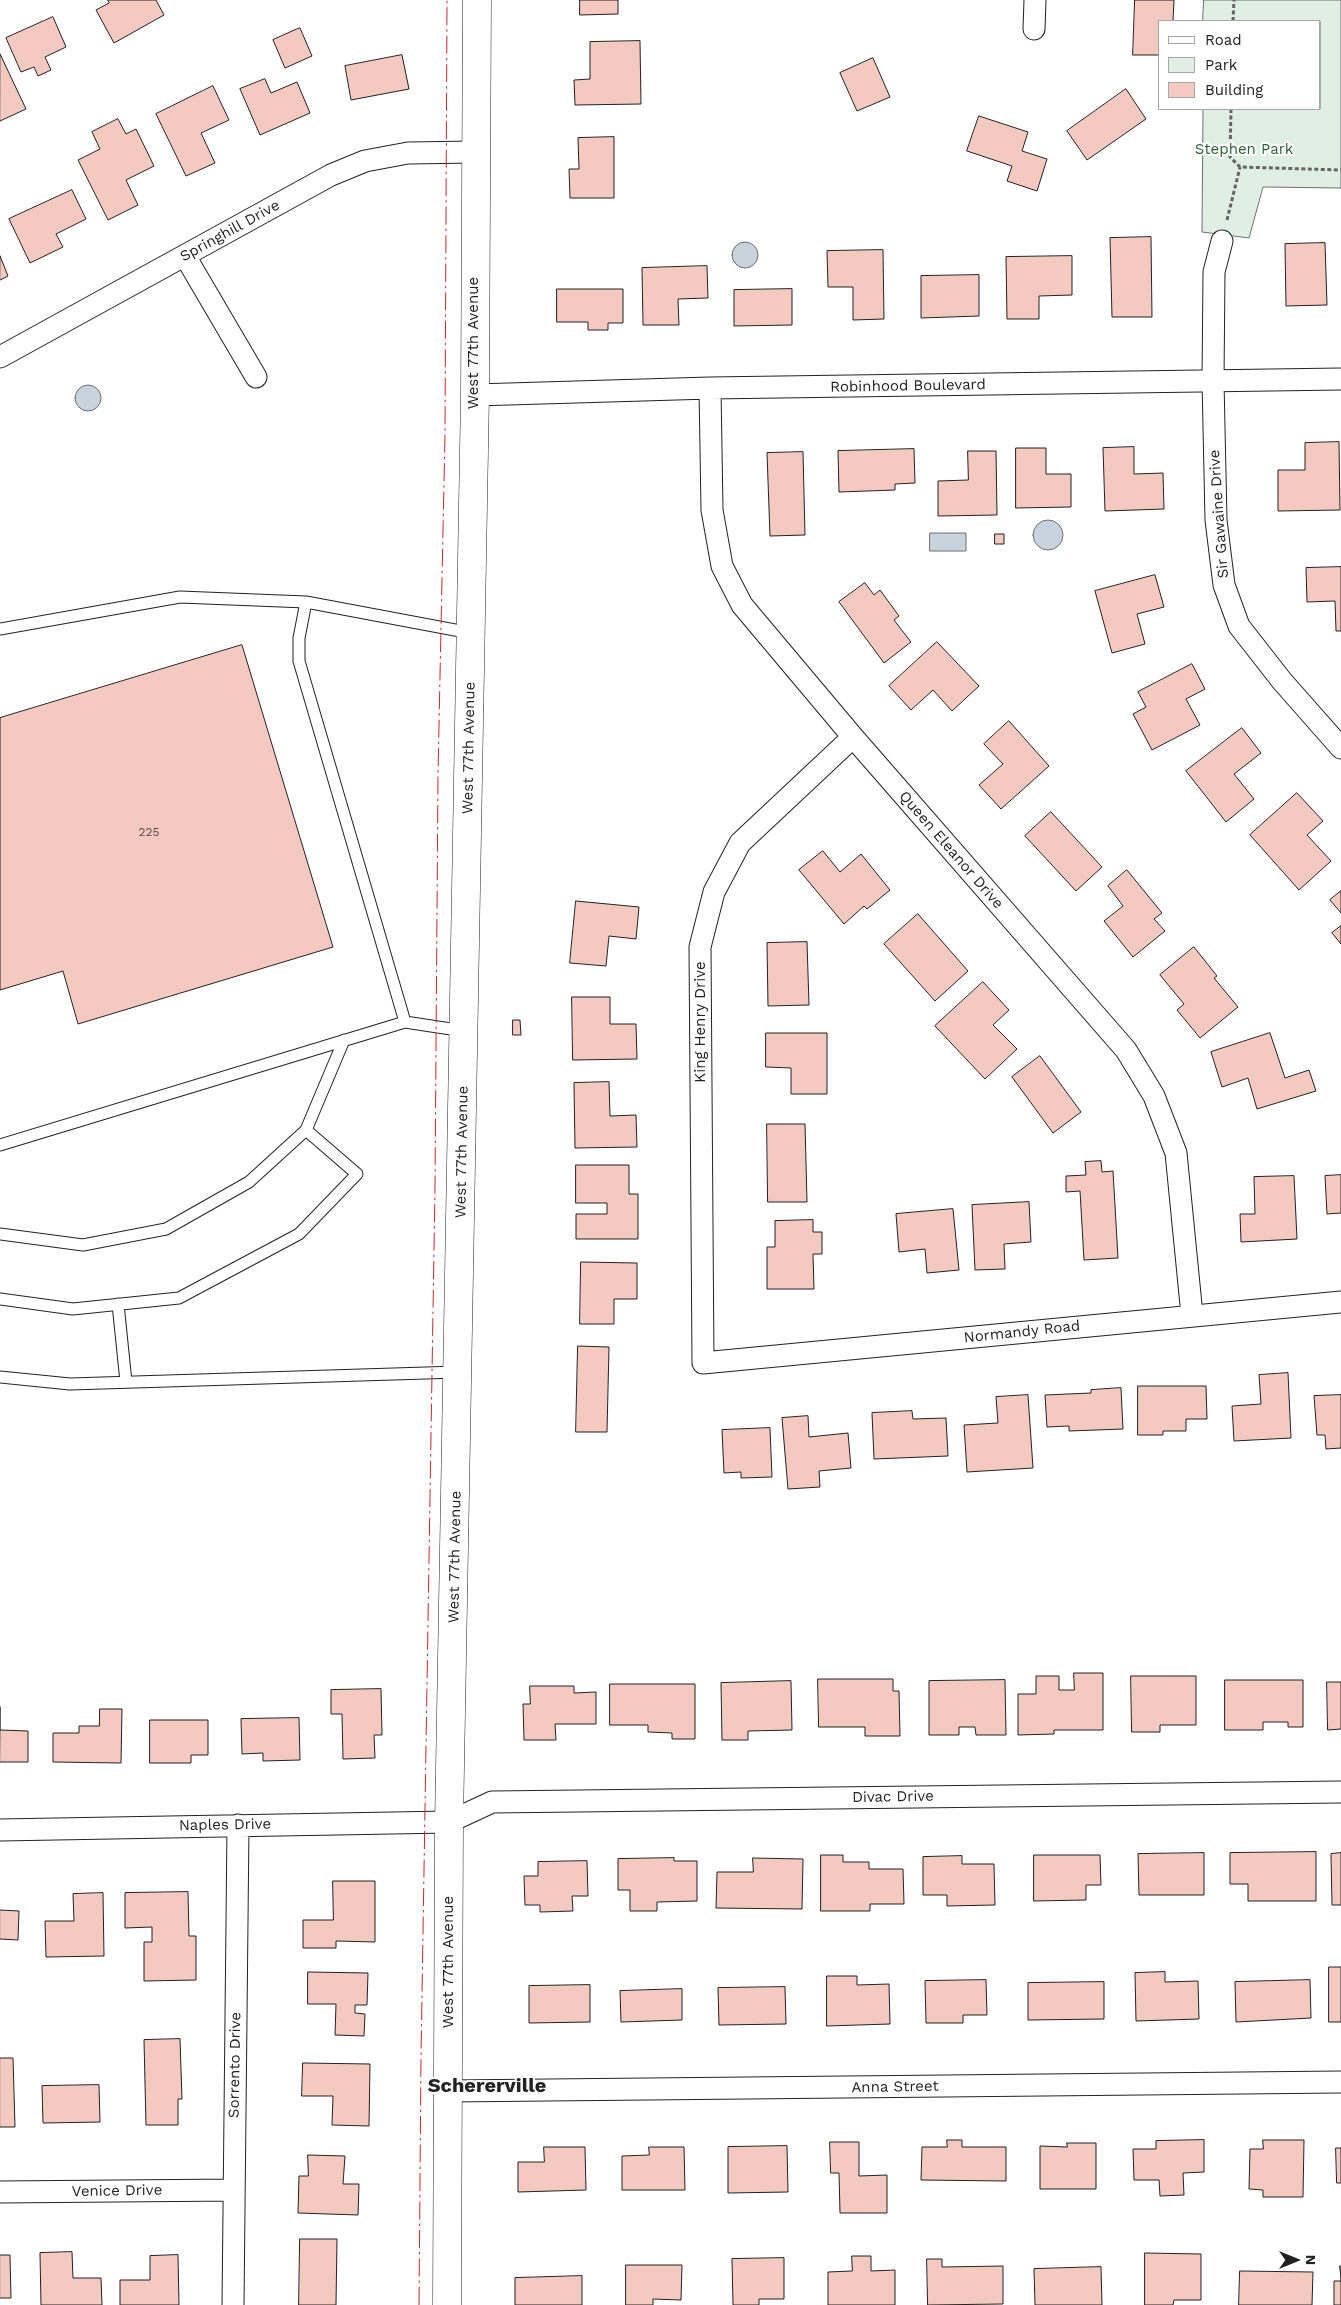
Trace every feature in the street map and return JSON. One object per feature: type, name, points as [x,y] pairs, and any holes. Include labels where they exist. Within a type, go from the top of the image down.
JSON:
[{"type":"street","name":"West 77th Avenue","points":[[447,2305],[450,2092],[450,1822],[475,395],[477,0]]},
{"type":"street","points":[[1034,29],[1035,0]]},
{"type":"street","name":"Springhill Drive","points":[[0,357],[330,175],[365,161],[408,153],[475,152]]},
{"type":"street","name":"Sir Gawaine Drive","points":[[1222,240],[1214,272],[1213,382],[1216,520],[1224,585],[1239,626],[1282,681],[1341,748]]},
{"type":"street","points":[[185,256],[256,377]]},
{"type":"street","name":"Robinhood Boulevard","points":[[475,395],[710,388],[1341,379]]},
{"type":"street","name":"Queen Eleanor Drive","points":[[710,388],[712,510],[722,566],[742,605],[853,737],[1126,1050],[1154,1096],[1176,1153],[1192,1315]]},
{"type":"street","name":"King Henry Drive","points":[[703,1363],[700,947],[714,892],[740,843],[853,737]]},
{"type":"street","name":"Normandy Road","points":[[703,1363],[1341,1302]]},
{"type":"street","name":"Divac Drive","points":[[450,1822],[492,1802],[1341,1792]]},
{"type":"street","name":"Naples Drive","points":[[0,1830],[450,1822]]},
{"type":"street","name":"Sorrento Drive","points":[[232,2305],[238,1825]]},
{"type":"street","name":"Anna Street","points":[[450,2092],[1341,2082]]},
{"type":"street","name":"Venice Drive","points":[[0,2192],[234,2190]]},
{"type":"lane","points":[[0,629],[180,597],[306,602],[471,632]]},
{"type":"lane","points":[[306,602],[298,638],[298,661],[405,1022]]},
{"type":"lane","points":[[0,1145],[405,1022],[464,1031]]},
{"type":"lane","points":[[0,1234],[83,1245],[166,1229],[249,1182],[306,1130],[344,1040]]},
{"type":"lane","points":[[0,1299],[73,1309],[179,1298],[299,1234],[357,1174],[306,1130]]},
{"type":"lane","points":[[118,1304],[126,1382]]},
{"type":"lane","points":[[0,1377],[70,1384],[458,1372]]},
{"type":"path","points":[[1233,20],[1234,0]]},
{"type":"path","points":[[1231,110],[1230,157],[1240,167],[1341,170]]},
{"type":"path","points":[[1222,240],[1240,167]]},
{"type":"green space","name":"Stephen Park","points":[[1204,0],[1341,0],[1341,188],[1263,187],[1249,238],[1202,232],[1203,110],[1321,110],[1321,20],[1203,20]]},
{"type":"shaded area","points":[[745,242],[754,246],[758,255],[754,264],[745,268],[736,264],[732,255],[736,246]]},
{"type":"shaded area","points":[[88,385],[97,389],[101,398],[97,407],[88,411],[79,407],[75,398],[79,389]]},
{"type":"shaded area","points":[[1048,520],[1054,521],[1062,529],[1062,541],[1054,549],[1048,550],[1042,549],[1034,541],[1033,535],[1034,529],[1042,521]]},
{"type":"shaded area","points":[[930,533],[966,533],[966,551],[930,551]]},
{"type":"building","points":[[108,0],[156,0],[164,15],[114,43],[96,10],[109,3]]},
{"type":"building","points":[[580,0],[618,0],[618,14],[580,15]]},
{"type":"building","points":[[1135,0],[1174,0],[1173,20],[1158,20],[1158,55],[1133,55]]},
{"type":"building","points":[[53,17],[66,47],[45,57],[51,70],[38,76],[34,67],[21,72],[6,38]]},
{"type":"building","points":[[300,28],[312,56],[285,68],[273,40]]},
{"type":"building","points":[[640,41],[641,104],[575,105],[574,80],[590,79],[590,42]]},
{"type":"building","points":[[0,54],[26,109],[0,121]]},
{"type":"building","points":[[402,55],[409,89],[351,100],[345,66]]},
{"type":"building","points":[[873,58],[890,97],[857,111],[840,73]]},
{"type":"building","points":[[265,79],[271,93],[297,82],[310,113],[260,135],[240,89]]},
{"type":"building","points":[[213,86],[229,120],[201,133],[215,163],[186,176],[156,114]]},
{"type":"building","points":[[1126,89],[1146,119],[1087,160],[1067,131]]},
{"type":"building","points":[[979,116],[1028,132],[1022,151],[1047,159],[1037,191],[1007,181],[1012,166],[967,151]]},
{"type":"building","points":[[118,119],[126,134],[136,129],[154,166],[126,180],[138,205],[108,220],[78,160],[100,149],[92,132]]},
{"type":"building","points":[[614,137],[614,198],[570,198],[569,169],[579,169],[578,138]]},
{"type":"building","points":[[72,190],[86,219],[56,234],[63,247],[30,263],[9,219]]},
{"type":"building","points":[[1151,237],[1152,317],[1112,317],[1110,238]]},
{"type":"building","points":[[1325,243],[1327,305],[1286,306],[1285,244]]},
{"type":"building","points":[[883,250],[884,319],[853,320],[853,287],[828,287],[827,251]]},
{"type":"building","points":[[0,256],[8,276],[0,280]]},
{"type":"building","points":[[1072,256],[1072,295],[1039,296],[1039,319],[1007,319],[1006,257]]},
{"type":"building","points":[[707,266],[708,298],[678,299],[679,325],[643,325],[642,268]]},
{"type":"building","points":[[979,275],[979,316],[921,318],[921,276]]},
{"type":"building","points":[[557,289],[623,289],[623,323],[608,323],[608,330],[588,330],[588,322],[557,322]]},
{"type":"building","points":[[792,289],[792,325],[734,326],[734,290]]},
{"type":"building","points":[[1339,442],[1340,510],[1278,511],[1278,470],[1305,470],[1305,443]]},
{"type":"building","points":[[1134,447],[1134,474],[1163,473],[1164,509],[1105,511],[1103,448]]},
{"type":"building","points":[[1016,448],[1046,448],[1046,474],[1071,474],[1071,507],[1016,508]]},
{"type":"building","points":[[914,449],[915,483],[895,484],[895,490],[839,492],[838,451]]},
{"type":"building","points":[[968,451],[996,451],[997,515],[938,516],[938,481],[968,480]]},
{"type":"building","points":[[803,452],[805,535],[770,536],[767,453]]},
{"type":"building","points":[[995,534],[1004,534],[1004,544],[995,544]]},
{"type":"building","points":[[1341,567],[1341,631],[1336,631],[1335,601],[1307,602],[1306,568]]},
{"type":"building","points":[[1155,575],[1164,607],[1137,614],[1145,644],[1112,653],[1095,591]]},
{"type":"building","points":[[865,583],[874,595],[880,590],[899,616],[894,620],[911,642],[884,663],[839,602]]},
{"type":"building","points":[[937,642],[979,686],[952,711],[933,690],[911,710],[889,686]]},
{"type":"building","points":[[242,645],[333,947],[78,1024],[63,971],[0,990],[0,718]]},
{"type":"building","points":[[1192,664],[1205,689],[1186,699],[1200,725],[1152,750],[1133,714],[1146,707],[1138,692]]},
{"type":"building","points":[[1009,721],[1049,766],[1001,809],[979,785],[1003,764],[984,744]]},
{"type":"building","points":[[1242,728],[1261,753],[1234,774],[1254,799],[1226,822],[1186,771]]},
{"type":"building","points":[[1297,793],[1323,821],[1307,835],[1331,861],[1299,890],[1250,835]]},
{"type":"building","points":[[1051,812],[1102,867],[1076,891],[1025,836]]},
{"type":"building","points":[[823,851],[840,872],[861,854],[890,890],[867,909],[864,906],[844,924],[799,870]]},
{"type":"building","points":[[1127,870],[1162,913],[1154,919],[1165,931],[1133,957],[1104,921],[1123,906],[1108,886]]},
{"type":"building","points":[[1341,891],[1341,913],[1330,900]]},
{"type":"building","points":[[576,901],[639,907],[636,939],[609,936],[606,966],[570,963]]},
{"type":"building","points":[[918,914],[968,971],[935,1001],[884,944]]},
{"type":"building","points":[[1341,926],[1341,944],[1332,933]]},
{"type":"building","points":[[807,942],[809,1005],[768,1006],[767,943]]},
{"type":"building","points":[[1194,947],[1217,976],[1214,978],[1238,1007],[1200,1038],[1177,1010],[1184,1004],[1160,975]]},
{"type":"building","points":[[983,982],[1009,1010],[993,1025],[1017,1049],[985,1079],[935,1026]]},
{"type":"building","points":[[572,997],[610,997],[610,1024],[636,1024],[637,1059],[573,1060]]},
{"type":"building","points":[[513,1020],[520,1020],[521,1035],[513,1035]]},
{"type":"building","points":[[766,1033],[827,1033],[827,1094],[791,1094],[791,1068],[766,1067]]},
{"type":"building","points":[[1270,1033],[1285,1078],[1309,1070],[1316,1091],[1257,1109],[1248,1078],[1222,1087],[1211,1052]]},
{"type":"building","points":[[1040,1056],[1081,1112],[1053,1133],[1012,1077]]},
{"type":"building","points":[[609,1082],[610,1116],[636,1115],[637,1147],[575,1148],[574,1083]]},
{"type":"building","points":[[767,1124],[805,1124],[807,1202],[768,1202]]},
{"type":"building","points":[[1101,1161],[1102,1172],[1113,1171],[1118,1258],[1084,1260],[1080,1191],[1066,1192],[1066,1176],[1086,1175],[1085,1162]]},
{"type":"building","points":[[576,1165],[629,1165],[629,1194],[638,1194],[638,1239],[576,1239],[576,1214],[607,1214],[607,1203],[576,1203]]},
{"type":"building","points":[[1341,1175],[1341,1213],[1327,1214],[1325,1176]]},
{"type":"building","points":[[1294,1176],[1297,1239],[1241,1242],[1240,1214],[1255,1214],[1254,1177]]},
{"type":"building","points":[[1029,1202],[1031,1242],[1004,1244],[1005,1269],[975,1270],[972,1205]]},
{"type":"building","points":[[953,1209],[959,1270],[927,1273],[925,1249],[899,1252],[896,1214]]},
{"type":"building","points":[[813,1220],[813,1232],[822,1232],[822,1254],[813,1254],[814,1289],[767,1289],[767,1247],[775,1247],[775,1221]]},
{"type":"building","points":[[581,1262],[637,1263],[637,1299],[614,1299],[614,1324],[580,1324]]},
{"type":"building","points":[[578,1346],[609,1347],[607,1432],[576,1432]]},
{"type":"building","points":[[1288,1373],[1291,1438],[1234,1441],[1232,1406],[1261,1404],[1259,1375]]},
{"type":"building","points":[[1138,1386],[1206,1386],[1207,1419],[1186,1419],[1186,1431],[1163,1431],[1163,1435],[1138,1435]]},
{"type":"building","points":[[1121,1388],[1123,1429],[1069,1431],[1069,1426],[1047,1427],[1045,1395],[1091,1393],[1091,1390]]},
{"type":"building","points":[[1028,1395],[1033,1468],[967,1472],[964,1425],[998,1423],[996,1397]]},
{"type":"building","points":[[1341,1395],[1341,1448],[1326,1449],[1325,1435],[1317,1435],[1314,1396]]},
{"type":"building","points":[[912,1411],[913,1419],[946,1418],[948,1456],[874,1459],[872,1413]]},
{"type":"building","points":[[808,1416],[809,1437],[848,1433],[851,1468],[819,1471],[820,1487],[788,1489],[782,1418]]},
{"type":"building","points":[[770,1428],[772,1477],[741,1478],[741,1472],[724,1473],[722,1430]]},
{"type":"building","points":[[1074,1673],[1103,1673],[1103,1730],[1054,1730],[1054,1734],[1018,1735],[1018,1694],[1036,1694],[1036,1676],[1059,1676],[1059,1690],[1074,1690]]},
{"type":"building","points":[[1131,1676],[1196,1676],[1196,1725],[1160,1725],[1160,1732],[1132,1732]]},
{"type":"building","points":[[818,1679],[893,1679],[893,1691],[899,1691],[900,1736],[865,1736],[865,1727],[819,1727]]},
{"type":"building","points":[[1005,1680],[1006,1735],[976,1735],[975,1727],[959,1727],[959,1735],[929,1735],[929,1681]]},
{"type":"building","points":[[1225,1680],[1303,1680],[1303,1727],[1288,1727],[1288,1722],[1263,1722],[1263,1730],[1225,1730]]},
{"type":"building","points":[[791,1681],[792,1730],[748,1731],[748,1740],[722,1740],[721,1683]]},
{"type":"building","points":[[1327,1682],[1341,1682],[1341,1729],[1328,1730]]},
{"type":"building","points":[[610,1684],[695,1684],[695,1739],[672,1739],[672,1733],[648,1732],[648,1725],[610,1725]]},
{"type":"building","points":[[530,1686],[574,1686],[574,1693],[596,1692],[596,1724],[555,1724],[556,1740],[524,1740],[523,1704],[530,1704]]},
{"type":"building","points":[[381,1689],[382,1735],[374,1735],[375,1758],[343,1759],[342,1714],[331,1714],[331,1690]]},
{"type":"building","points":[[100,1709],[122,1709],[121,1763],[53,1762],[53,1733],[79,1733],[79,1726],[99,1726]]},
{"type":"building","points":[[299,1718],[300,1760],[263,1761],[263,1753],[242,1754],[241,1719]]},
{"type":"building","points":[[150,1720],[208,1720],[208,1755],[191,1755],[191,1763],[150,1763]]},
{"type":"building","points":[[0,1730],[28,1731],[28,1762],[0,1762]]},
{"type":"building","points":[[1316,1852],[1316,1901],[1248,1901],[1248,1884],[1230,1884],[1230,1853]]},
{"type":"building","points":[[1204,1853],[1204,1895],[1139,1895],[1138,1854]]},
{"type":"building","points":[[1341,1853],[1341,1905],[1332,1905],[1331,1854]]},
{"type":"building","points":[[821,1855],[843,1855],[843,1862],[869,1862],[869,1869],[903,1869],[904,1904],[870,1904],[870,1911],[821,1911]]},
{"type":"building","points":[[1034,1855],[1100,1855],[1101,1885],[1086,1885],[1086,1900],[1034,1901]]},
{"type":"building","points":[[962,1856],[962,1864],[994,1864],[995,1905],[947,1906],[947,1895],[923,1895],[923,1857]]},
{"type":"building","points":[[674,1858],[674,1861],[697,1861],[697,1901],[657,1902],[657,1911],[630,1911],[630,1890],[618,1890],[618,1859]]},
{"type":"building","points":[[753,1858],[803,1859],[802,1909],[716,1908],[717,1872],[753,1872]]},
{"type":"building","points":[[587,1861],[588,1896],[572,1896],[573,1911],[540,1912],[540,1905],[525,1905],[524,1876],[538,1876],[538,1862]]},
{"type":"building","points":[[333,1881],[375,1881],[375,1942],[336,1941],[336,1948],[303,1948],[303,1920],[333,1920]]},
{"type":"building","points":[[188,1892],[189,1936],[196,1936],[196,1980],[144,1981],[144,1942],[152,1942],[152,1927],[125,1928],[125,1893]]},
{"type":"building","points":[[103,1893],[104,1956],[46,1957],[45,1921],[74,1921],[73,1894]]},
{"type":"building","points":[[0,1910],[19,1911],[18,1940],[0,1939]]},
{"type":"building","points":[[1329,1967],[1341,1967],[1341,2022],[1329,2022]]},
{"type":"building","points":[[308,1972],[368,1973],[367,2005],[355,2005],[355,2013],[365,2014],[364,2036],[335,2035],[336,2004],[308,2004]]},
{"type":"building","points":[[1165,1972],[1165,1982],[1198,1981],[1199,2019],[1136,2021],[1135,1973]]},
{"type":"building","points":[[827,1976],[857,1976],[857,1985],[889,1984],[890,2024],[827,2026]]},
{"type":"building","points":[[986,1980],[987,2015],[963,2015],[963,2023],[926,2023],[925,1981]]},
{"type":"building","points":[[1310,1980],[1311,2018],[1236,2022],[1235,1982]]},
{"type":"building","points":[[1104,1982],[1104,2019],[1028,2020],[1028,1983]]},
{"type":"building","points":[[590,1985],[590,2022],[529,2023],[529,1986]]},
{"type":"building","points":[[785,1987],[786,2024],[719,2025],[718,1988]]},
{"type":"building","points":[[682,1989],[682,2020],[621,2022],[620,1991]]},
{"type":"building","points":[[180,2039],[182,2099],[178,2099],[178,2125],[146,2125],[144,2040]]},
{"type":"building","points":[[0,2058],[13,2058],[15,2127],[0,2127]]},
{"type":"building","points":[[303,2063],[370,2064],[369,2126],[332,2125],[333,2096],[302,2096]]},
{"type":"building","points":[[99,2085],[100,2122],[43,2123],[42,2086]]},
{"type":"building","points":[[947,2140],[962,2140],[962,2147],[1006,2147],[1006,2181],[921,2180],[922,2147],[947,2147]]},
{"type":"building","points":[[1204,2140],[1204,2172],[1183,2173],[1184,2195],[1160,2196],[1159,2180],[1134,2180],[1133,2149],[1156,2149],[1156,2141]]},
{"type":"building","points":[[1263,2140],[1304,2140],[1303,2197],[1263,2197],[1263,2190],[1249,2189],[1250,2149],[1263,2149]]},
{"type":"building","points":[[830,2142],[859,2142],[859,2176],[887,2175],[887,2213],[840,2213],[839,2173],[831,2173]]},
{"type":"building","points":[[1067,2143],[1096,2143],[1096,2189],[1040,2189],[1040,2146],[1067,2147]]},
{"type":"building","points":[[787,2146],[788,2192],[728,2193],[728,2147]]},
{"type":"building","points":[[544,2147],[585,2147],[586,2190],[518,2192],[518,2162],[544,2162]]},
{"type":"building","points":[[649,2147],[684,2147],[685,2190],[622,2190],[622,2156],[649,2155]]},
{"type":"building","points":[[1336,2148],[1341,2148],[1341,2183],[1337,2183]]},
{"type":"building","points":[[308,2155],[345,2156],[343,2184],[359,2184],[358,2215],[298,2213],[299,2176],[308,2176]]},
{"type":"building","points":[[300,2239],[337,2239],[336,2305],[299,2305]]},
{"type":"building","points":[[72,2252],[73,2278],[101,2278],[102,2305],[41,2305],[40,2253]]},
{"type":"building","points":[[1145,2253],[1201,2254],[1201,2300],[1174,2300],[1173,2305],[1145,2305]]},
{"type":"building","points":[[0,2255],[10,2255],[11,2298],[0,2298]]},
{"type":"building","points":[[178,2255],[179,2305],[120,2305],[120,2280],[150,2280],[150,2256]]},
{"type":"building","points":[[852,2256],[871,2256],[871,2271],[895,2270],[895,2305],[828,2305],[828,2272],[852,2271]]},
{"type":"building","points":[[784,2258],[784,2299],[759,2299],[759,2305],[733,2305],[732,2259]]},
{"type":"building","points":[[927,2259],[942,2259],[942,2267],[1003,2266],[1003,2304],[928,2305]]},
{"type":"building","points":[[626,2265],[682,2265],[681,2300],[653,2299],[653,2305],[626,2305]]},
{"type":"building","points":[[1101,2267],[1102,2305],[1035,2305],[1034,2269]]},
{"type":"building","points":[[1240,2271],[1313,2272],[1312,2305],[1239,2305]]},
{"type":"building","points":[[582,2276],[582,2305],[515,2305],[515,2278]]},
{"type":"building","points":[[1334,2281],[1341,2281],[1341,2305],[1334,2305]]},
{"type":"power","points":[[419,2305],[421,2057],[435,1187],[438,774],[445,434],[447,0]]},
{"type":"district","name":"Schererville","points":[[487,2086]]}]
